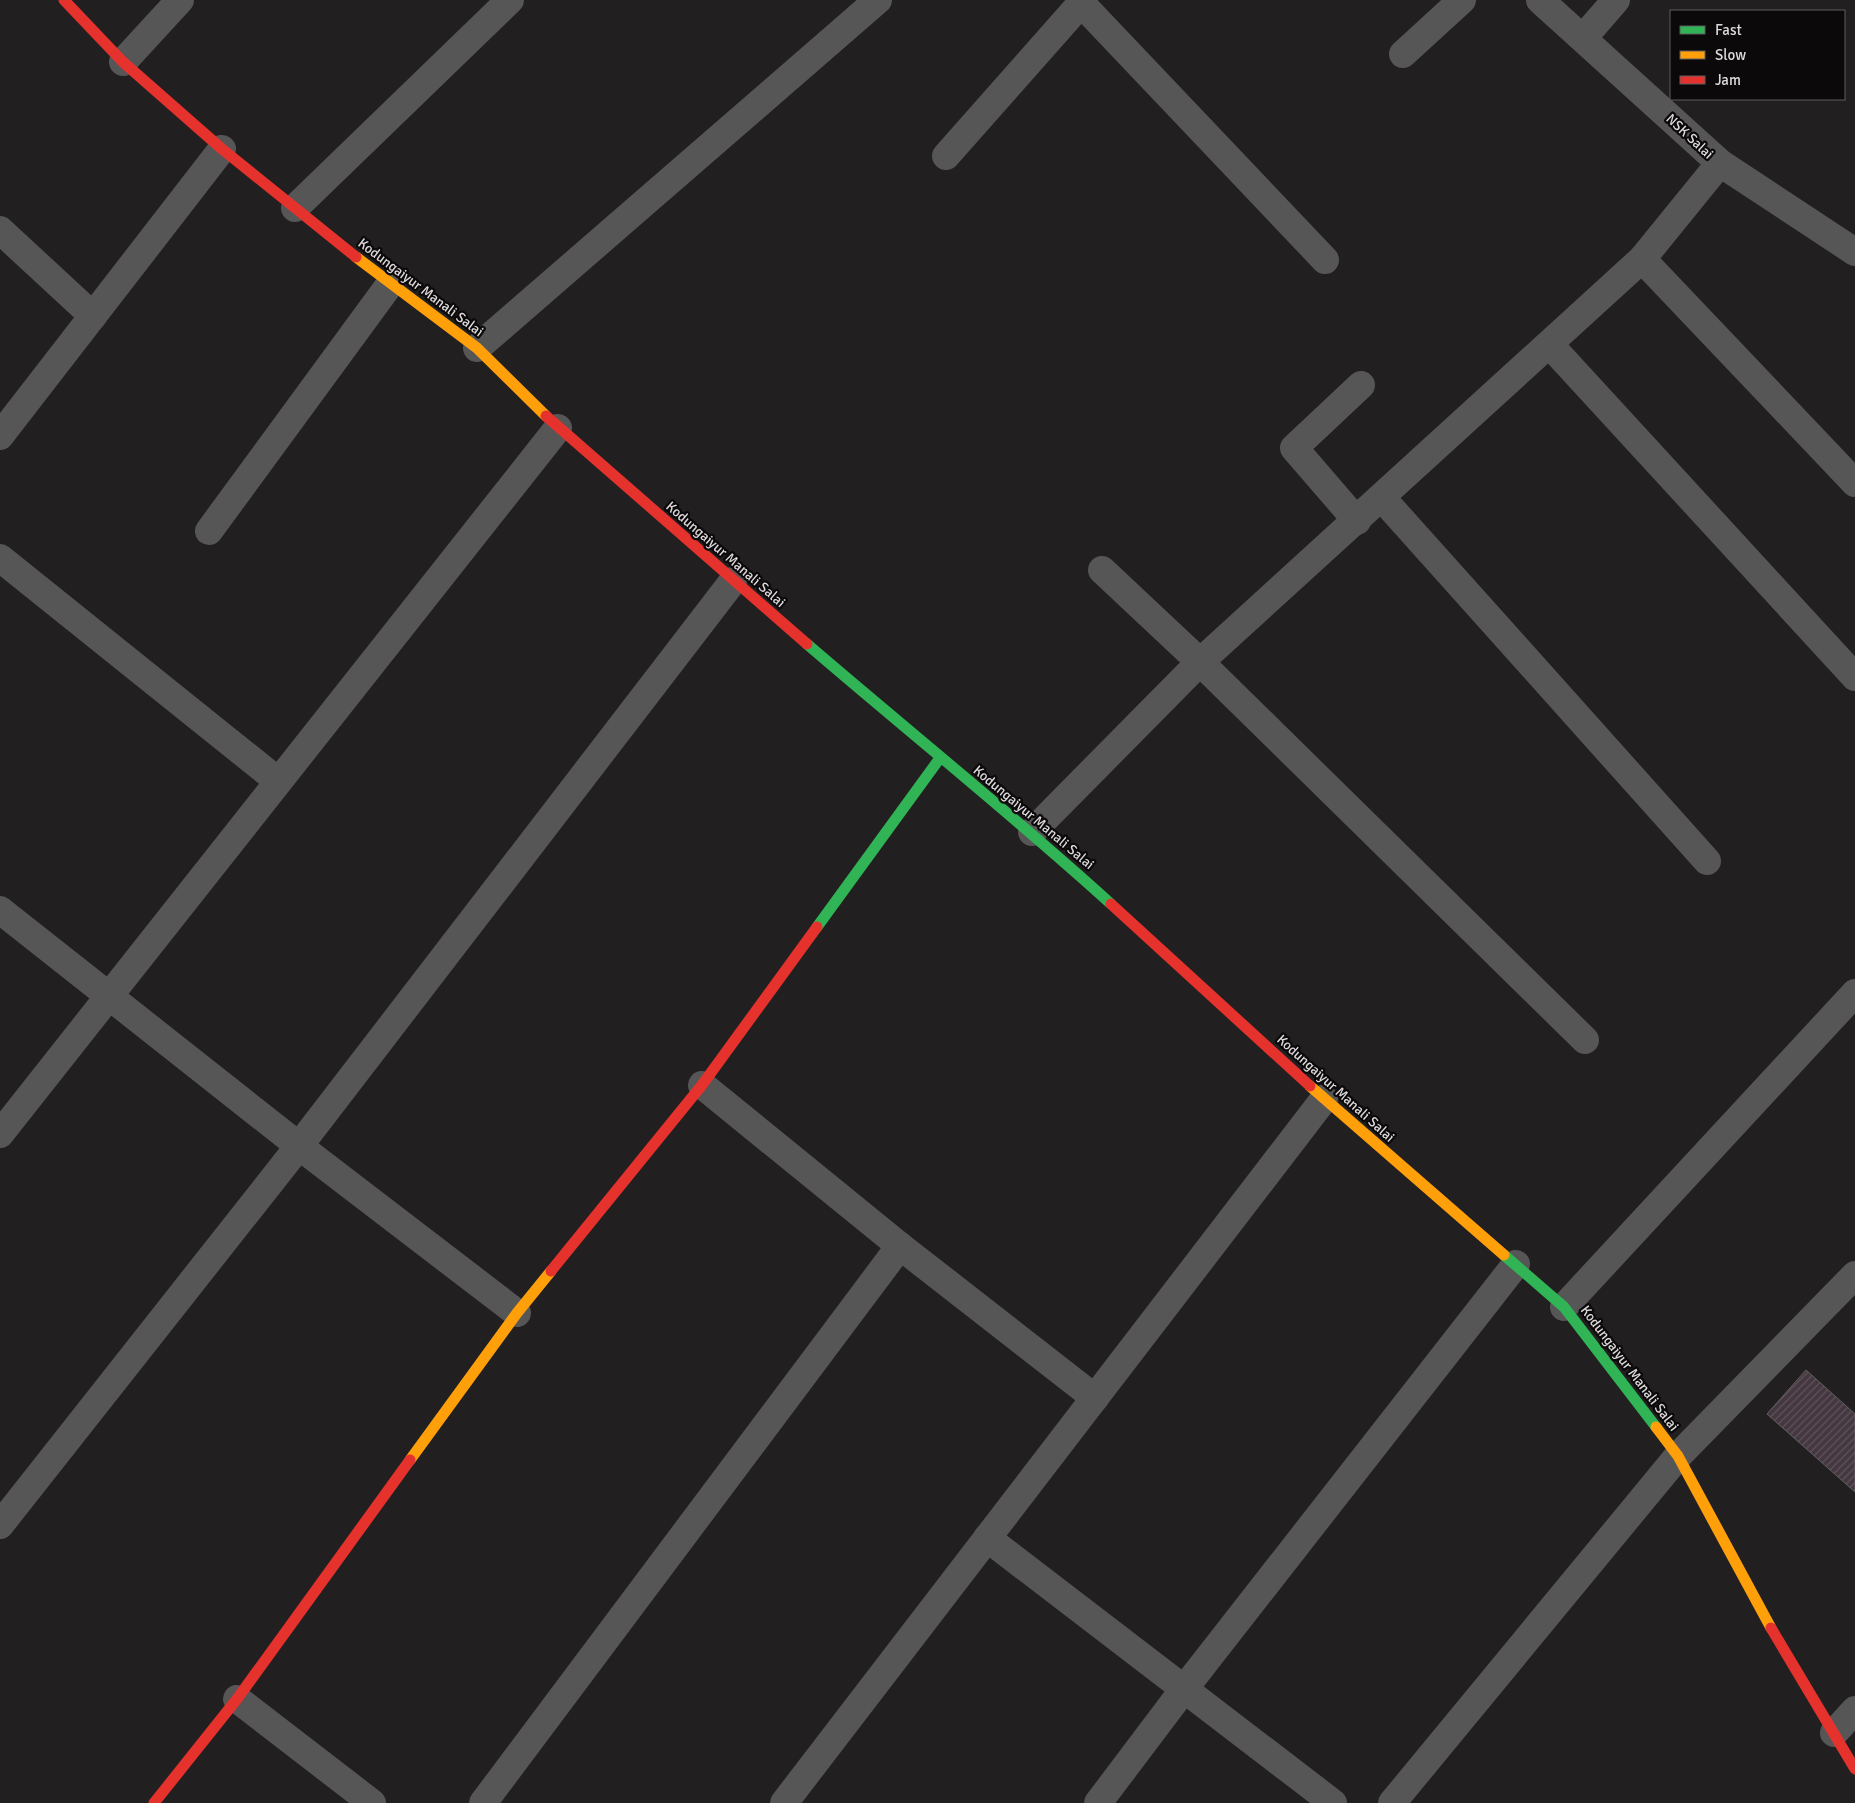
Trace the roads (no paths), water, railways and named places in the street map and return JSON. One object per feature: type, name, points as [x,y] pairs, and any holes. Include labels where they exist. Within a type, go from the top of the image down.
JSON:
[{"type":"street","name":"Kodungaiyur Manali Salai","points":[[64,0],[123,62],[222,148],[390,284],[477,348],[558,428],[940,758],[1032,832],[1324,1099],[1564,1307],[1678,1456],[1756,1604],[1855,1770]]},
{"type":"street","points":[[123,62],[180,0]]},
{"type":"street","points":[[295,208],[510,0]]},
{"type":"street","points":[[477,348],[878,0]]},
{"type":"street","points":[[1403,54],[1462,0]]},
{"type":"street","name":"NSK Salai","points":[[1540,0],[1720,163],[1855,252]]},
{"type":"street","points":[[1583,38],[1616,0]]},
{"type":"street","points":[[946,156],[1082,2],[1325,260]]},
{"type":"street","points":[[0,436],[222,148]]},
{"type":"street","points":[[1032,832],[1200,662],[1357,521],[1642,259],[1720,163]]},
{"type":"street","points":[[0,230],[93,316]]},
{"type":"street","points":[[1642,259],[1855,483]]},
{"type":"street","points":[[209,532],[390,284]]},
{"type":"street","points":[[1550,345],[1855,677]]},
{"type":"street","points":[[1357,521],[1294,448],[1361,385]]},
{"type":"street","points":[[0,1134],[558,428]]},
{"type":"street","points":[[1382,498],[1707,861]]},
{"type":"street","points":[[0,558],[278,781]]},
{"type":"street","points":[[1102,570],[1200,662],[1585,1040]]},
{"type":"street","points":[[0,1525],[300,1146],[733,581]]},
{"type":"street","points":[[154,1803],[237,1699],[517,1313],[702,1085],[940,758]]},
{"type":"street","points":[[0,910],[300,1146],[517,1313]]},
{"type":"street","points":[[1564,1307],[1855,993]]},
{"type":"street","points":[[702,1085],[900,1246],[1095,1398]]},
{"type":"street","points":[[784,1803],[1324,1099]]},
{"type":"street","points":[[483,1803],[900,1246]]},
{"type":"street","points":[[1098,1803],[1184,1689],[1516,1264]]},
{"type":"street","points":[[1392,1803],[1678,1456],[1855,1275]]},
{"type":"street","points":[[986,1538],[1333,1803]]},
{"type":"street","points":[[237,1699],[372,1803]]},
{"type":"street","points":[[1834,1733],[1855,1710]]}]
